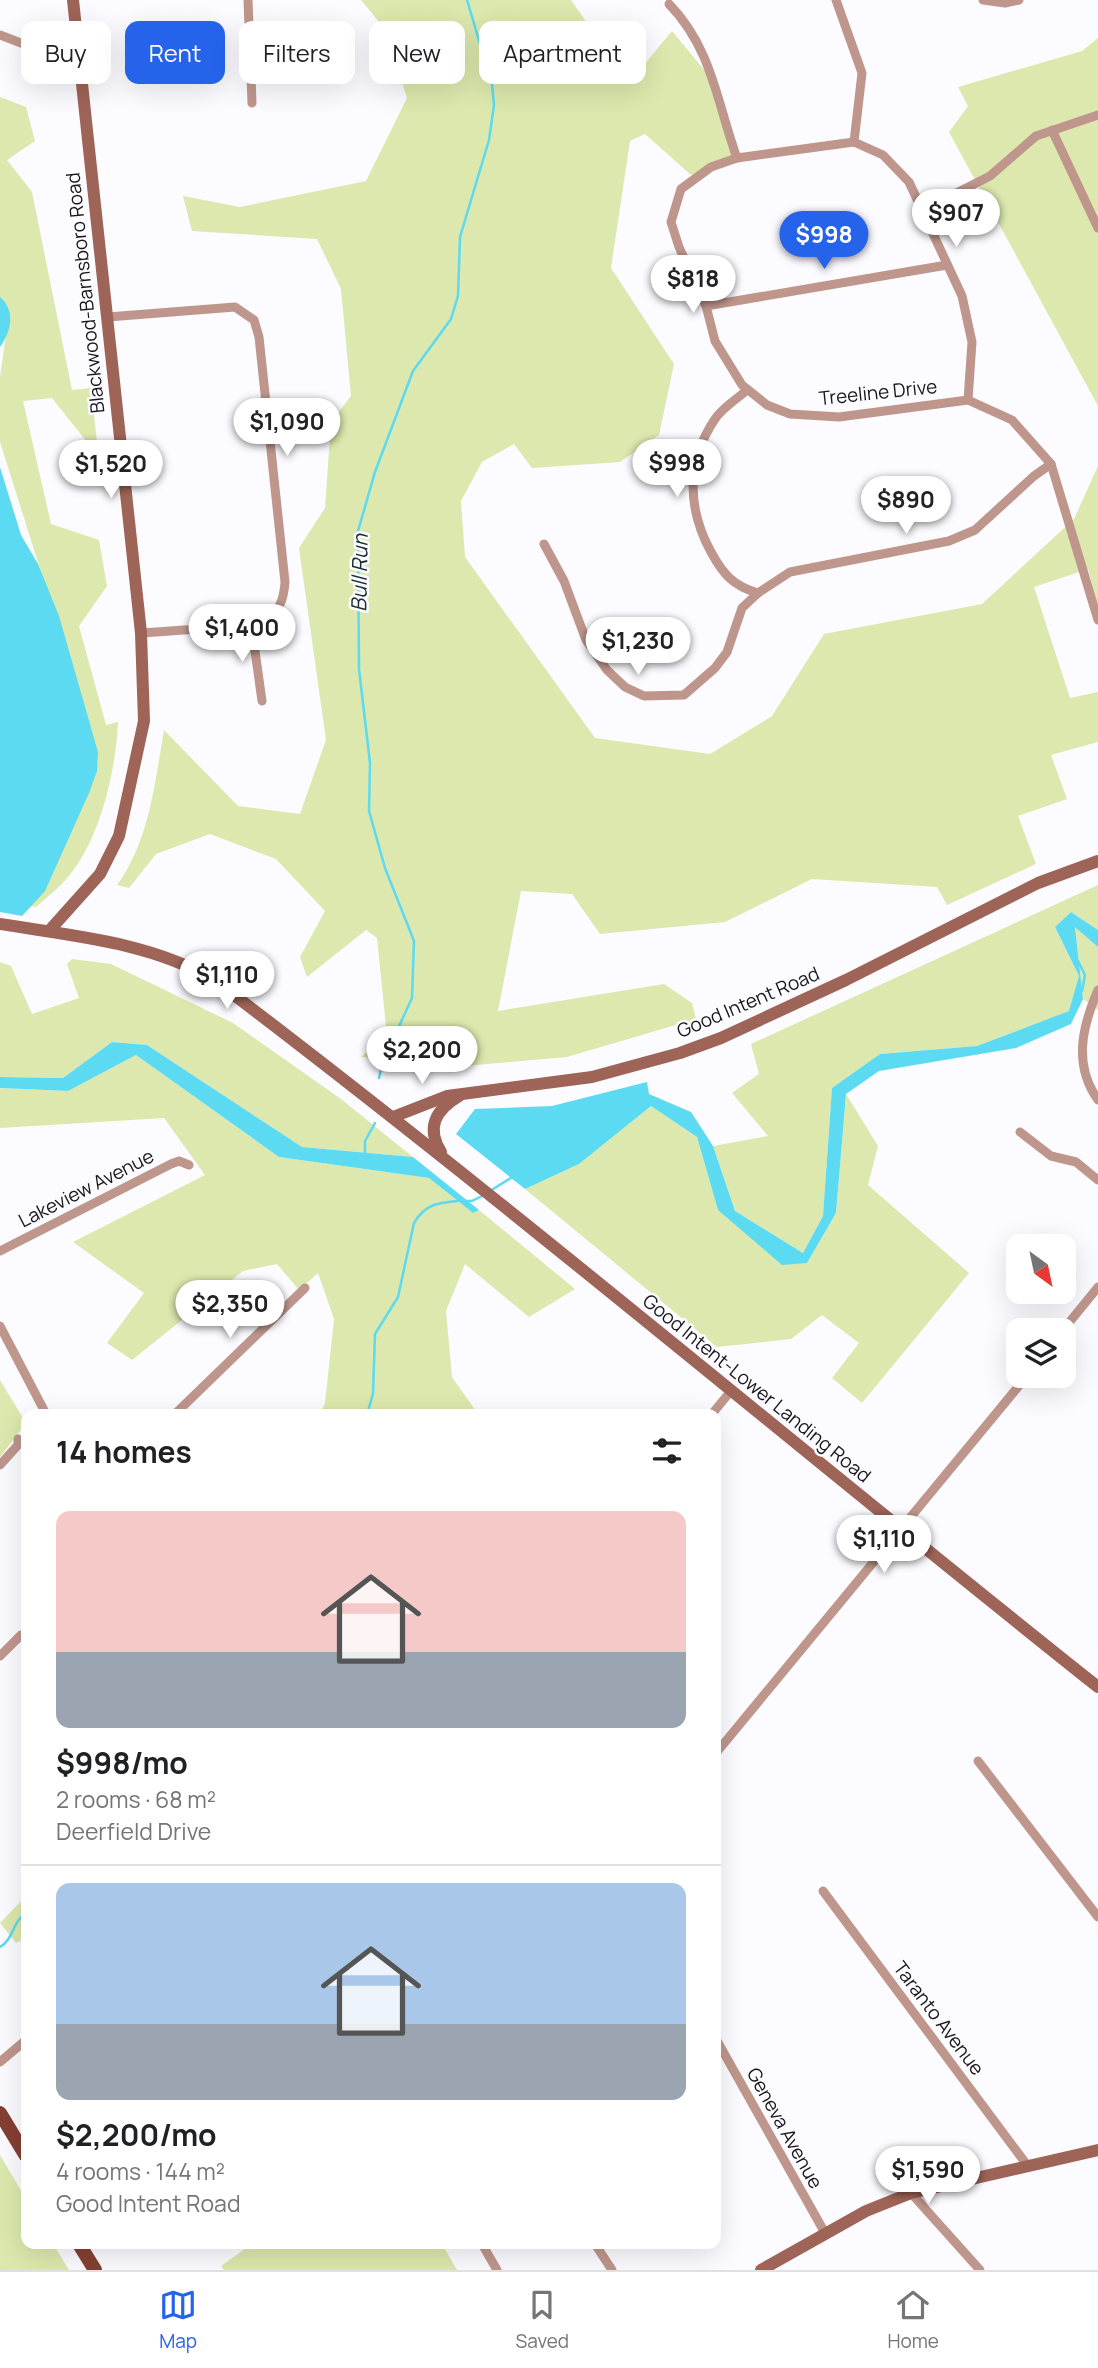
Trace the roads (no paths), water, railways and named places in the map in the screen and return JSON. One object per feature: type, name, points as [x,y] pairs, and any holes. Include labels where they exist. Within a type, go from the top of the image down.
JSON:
[{"type":"main road","name":"Blackwood-Barnsboro Road","points":[[73,0],[75,21]]},
{"type":"main road","name":"Blackwood-Barnsboro Road","points":[[49,931],[100,874],[119,835],[144,721],[145,680],[141,633],[82,84]]},
{"type":"main road","name":"Good Intent Road","points":[[393,1117],[428,1102],[464,1093],[592,1077],[680,1053],[824,990],[1038,883],[1098,861]]},
{"type":"main road","name":"Good Intent-Lower Landing Road","points":[[0,924],[139,948],[188,965],[213,979],[446,1158],[730,1392],[1098,1687]]},
{"type":"main road","points":[[446,1158],[434,1137],[433,1121],[445,1105],[464,1093]]},
{"type":"main road","points":[[0,2113],[21,2148]]},
{"type":"main road","points":[[761,2270],[866,2211],[911,2193],[1098,2150]]},
{"type":"main road","points":[[82,2249],[95,2270]]},
{"type":"street","points":[[248,0],[252,103]]},
{"type":"street","points":[[836,0],[862,73],[854,142],[883,155],[894,165],[909,183],[923,210],[970,320],[972,342],[968,400],[1012,420],[1051,464],[1094,590],[1098,621]]},
{"type":"street","points":[[984,0],[1006,3],[1019,0]]},
{"type":"street","points":[[669,4],[683,18],[703,52],[718,90],[737,158]]},
{"type":"street","points":[[0,35],[21,43]]},
{"type":"street","points":[[923,210],[990,176],[1036,136],[1098,115]]},
{"type":"street","points":[[1052,130],[1098,228]]},
{"type":"street","name":"Treeline Drive","points":[[854,142],[737,158],[699,175],[681,189],[674,202],[671,222],[706,306],[720,350],[729,368],[747,390],[767,405],[790,414],[839,417],[968,400]]},
{"type":"street","points":[[706,306],[947,265]]},
{"type":"street","points":[[108,317],[226,305],[241,309],[254,320],[259,337],[285,582],[276,610],[251,622],[141,633]]},
{"type":"street","points":[[747,390],[716,417],[694,466],[691,497],[697,523],[726,577],[744,589],[758,593]]},
{"type":"street","points":[[544,544],[564,581],[586,640],[607,670],[625,687],[644,696],[684,695],[715,668],[727,652],[742,608],[758,593],[790,572],[949,541],[975,530],[1051,464]]},
{"type":"street","points":[[251,622],[262,701]]},
{"type":"street","points":[[1097,992],[1084,1023],[1081,1043],[1090,1088],[1098,1100]]},
{"type":"street","points":[[1020,1132],[1051,1156],[1076,1162],[1098,1180]]},
{"type":"street","name":"Lakeview Avenue","points":[[0,1251],[171,1164],[179,1161],[189,1165]]},
{"type":"street","points":[[1073,1318],[1098,1287]]},
{"type":"street","points":[[180,1409],[306,1288]]},
{"type":"street","points":[[0,1326],[43,1409]]},
{"type":"street","points":[[721,1748],[1017,1388]]},
{"type":"street","points":[[716,1409],[730,1392]]},
{"type":"street","points":[[0,1465],[18,1445],[18,1438]]},
{"type":"street","points":[[0,1656],[21,1635]]},
{"type":"street","points":[[978,1761],[1098,1917]]},
{"type":"street","name":"Taranto Avenue","points":[[823,1891],[1027,2165]]},
{"type":"street","points":[[0,2062],[21,2044]]},
{"type":"street","name":"Geneva Avenue","points":[[721,2048],[825,2233]]},
{"type":"street","points":[[911,2193],[980,2270]]},
{"type":"street","points":[[485,2249],[497,2270]]},
{"type":"street","points":[[598,2249],[612,2270]]},
{"type":"water","points":[[0,297],[8,309],[10,322],[0,347]]},
{"type":"water","points":[[0,467],[21,535],[38,564],[59,616],[98,752],[97,771],[89,793],[45,891],[22,916],[0,912]]},
{"type":"water","points":[[1071,912],[1098,930],[1098,947],[1075,927],[1083,999],[1071,1024],[1016,1048],[879,1071],[846,1094],[836,1213],[807,1263],[782,1265],[718,1210],[697,1137],[651,1106],[579,1164],[525,1189],[456,1134],[475,1109],[552,1106],[647,1082],[649,1094],[691,1112],[713,1146],[735,1211],[803,1253],[823,1216],[832,1088],[880,1054],[977,1046],[1069,1011],[1079,976],[1055,927]]},
{"type":"water","points":[[112,1042],[147,1045],[302,1147],[413,1157],[479,1210],[473,1213],[429,1178],[279,1157],[136,1055],[68,1091],[0,1088],[0,1077],[63,1078]]},
{"type":"waterway","name":"Bull Run","points":[[379,1078],[383,1061],[412,998],[414,941],[385,868],[369,811],[370,763],[359,669],[358,531],[375,472],[413,371],[451,319],[458,296],[460,237],[489,140],[494,105],[492,84],[467,0]]},
{"type":"waterway","points":[[1078,961],[1085,975],[1082,991]]},
{"type":"waterway","name":"Bull Run","points":[[365,1153],[365,1141],[375,1123]]},
{"type":"waterway","points":[[490,1191],[514,1176]]},
{"type":"waterway","points":[[465,1201],[472,1201],[484,1195]]},
{"type":"waterway","points":[[368,1409],[373,1394],[375,1334],[398,1297],[414,1223],[427,1208],[458,1201]]},
{"type":"waterway","points":[[0,1947],[8,1940],[21,1917]]}]
